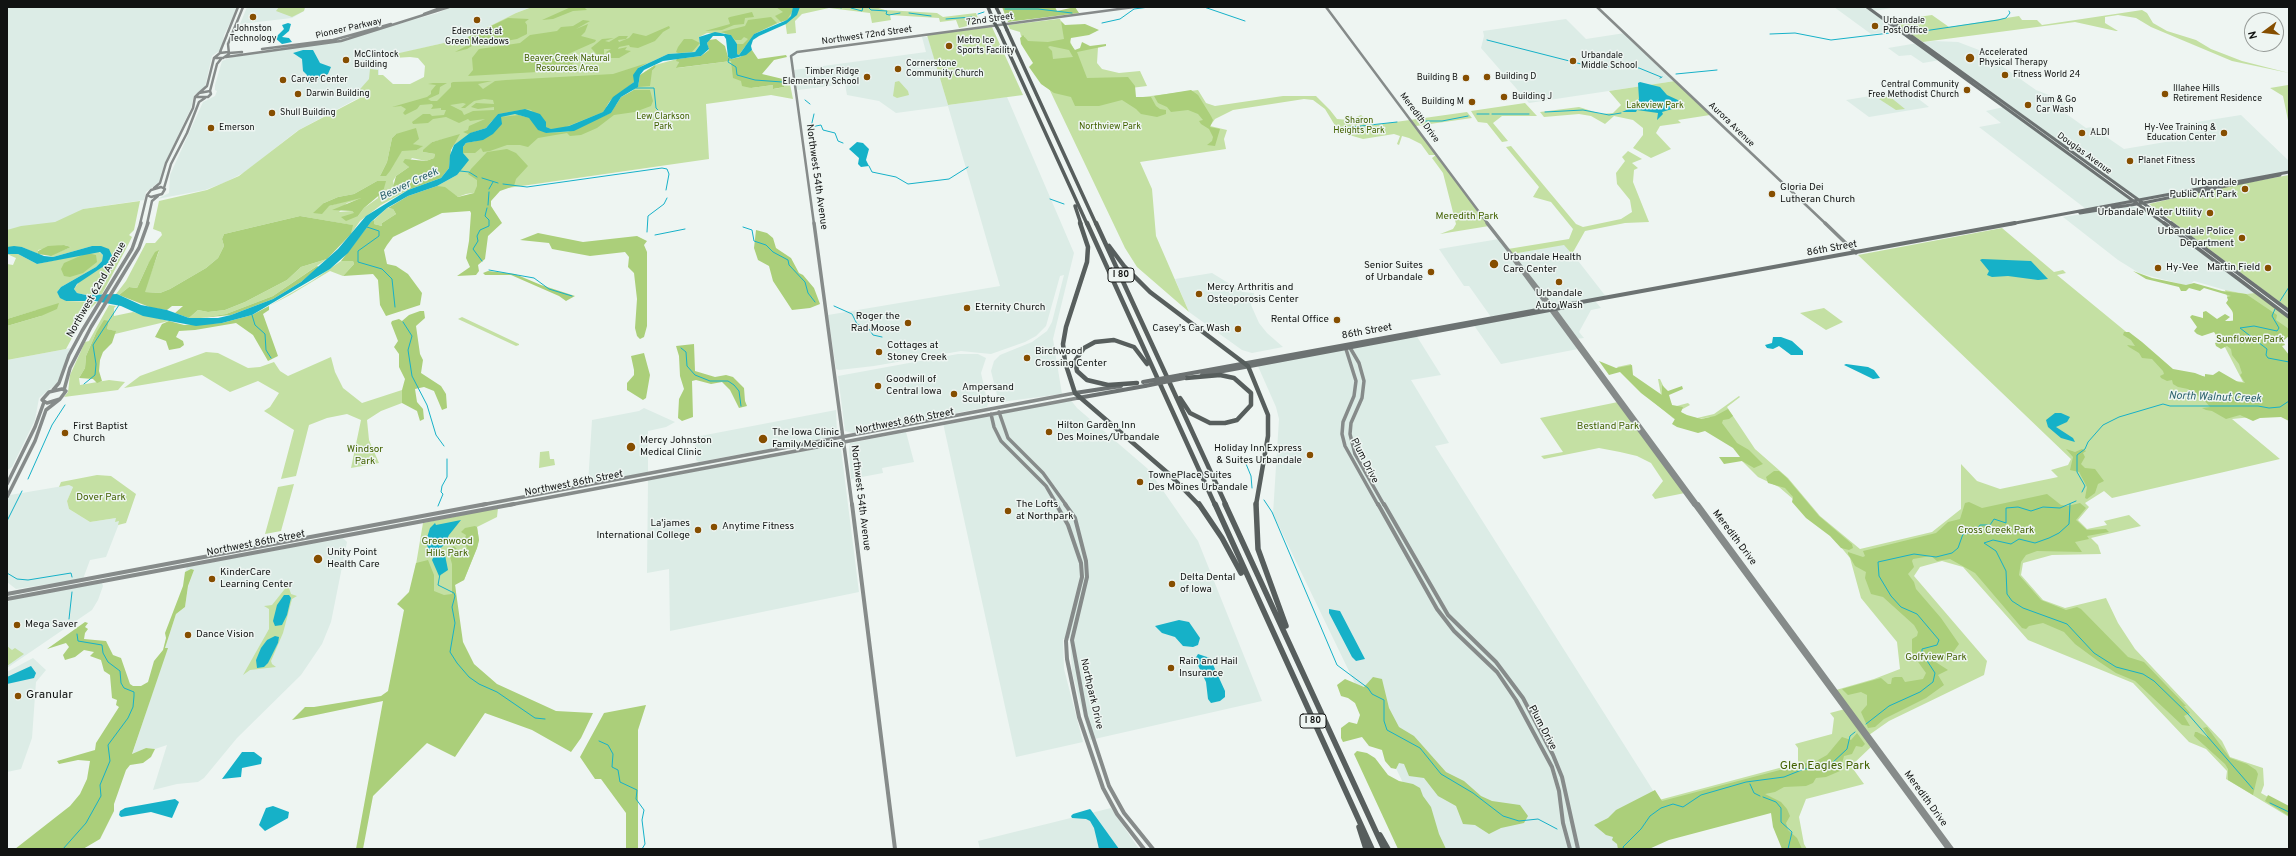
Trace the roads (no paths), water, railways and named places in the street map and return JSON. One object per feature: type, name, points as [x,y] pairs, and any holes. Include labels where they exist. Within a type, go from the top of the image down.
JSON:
[{"type":"highway","name":"I 80","points":[[988,7],[1372,849]]},
{"type":"highway","name":"I 80","points":[[996,7],[1295,652],[1384,849]]},
{"type":"highway","points":[[1070,189],[1088,247],[1087,262],[1066,327],[1063,344],[1065,362],[1077,395],[1169,474],[1198,503],[1222,538],[1274,637]]},
{"type":"highway","points":[[1102,236],[1124,266],[1150,292],[1246,364],[1264,401],[1268,415],[1268,436],[1256,511],[1258,549],[1295,652]]},
{"type":"highway","points":[[1138,383],[1108,385],[1087,380],[1077,371],[1076,361],[1078,354],[1084,348],[1095,342],[1114,340],[1125,342],[1139,351],[1159,384]]},
{"type":"highway","points":[[1164,369],[1187,409],[1199,419],[1215,423],[1236,420],[1251,405],[1251,393],[1244,385],[1234,378],[1220,375],[1184,377]]},
{"type":"highway","points":[[1362,801],[1388,849]]},
{"type":"highway","points":[[1352,804],[1366,849]]},
{"type":"main road","name":"Douglas Avenue","points":[[1869,7],[2133,200]]},
{"type":"main road","name":"Douglas Avenue","points":[[1869,7],[1923,42],[2083,158],[2289,317]]},
{"type":"main road","points":[[2064,150],[2076,158],[2083,158]]},
{"type":"main road","name":"86th Street","points":[[2072,213],[2091,212],[2138,201],[2289,172]]},
{"type":"main road","name":"86th Street","points":[[2143,203],[2289,172]]},
{"type":"main road","name":"86th Street","points":[[1344,346],[1351,347],[1595,300],[2072,213],[2133,200],[2138,201]]},
{"type":"main road","name":"Douglas Avenue","points":[[2138,201],[2143,203],[2289,311]]},
{"type":"main road","name":"86th Street","points":[[1144,384],[1548,309]]},
{"type":"main road","name":"Northwest 86th Street","points":[[1077,395],[1138,383],[1144,384]]},
{"type":"main road","name":"Northwest 86th Street","points":[[1077,395],[1144,384]]},
{"type":"street","points":[[147,195],[148,192],[160,182],[166,163],[193,108],[195,97],[207,86],[214,58],[223,48],[225,37],[238,7]]},
{"type":"street","points":[[154,188],[164,188],[171,164],[187,134],[199,102],[210,95],[217,64],[228,53],[229,39],[243,7]]},
{"type":"street","name":"Pioneer Parkway","points":[[217,54],[333,40],[443,7]]},
{"type":"street","name":"Pioneer Parkway","points":[[214,58],[224,58],[341,40],[428,16],[449,7]]},
{"type":"street","name":"72nd Street","points":[[944,33],[1134,7]]},
{"type":"street","name":"Meredith Drive","points":[[1326,7],[1499,239],[1553,308],[1952,849]]},
{"type":"street","name":"Aurora Avenue","points":[[1597,7],[1856,253]]},
{"type":"street","name":"Northwest 72nd Street","points":[[792,54],[944,33]]},
{"type":"street","name":"Northwest 54th Avenue","points":[[792,54],[791,59],[843,439],[895,849]]},
{"type":"street","points":[[199,93],[210,91]]},
{"type":"street","points":[[195,97],[205,98]]},
{"type":"street","name":"Northwest 62nd Avenue","points":[[60,399],[65,394],[64,390],[70,368],[102,308],[139,248],[149,220],[152,203],[164,192],[164,188]]},
{"type":"street","points":[[147,195],[158,196]]},
{"type":"street","name":"Northwest 62nd Avenue","points":[[44,402],[43,398],[45,395],[53,390],[59,383],[70,355],[97,306],[132,249],[139,231],[147,195]]},
{"type":"street","name":"Meredith Drive","points":[[1499,239],[1548,309],[1948,849]]},
{"type":"street","name":"Plum Drive","points":[[1344,346],[1354,369],[1356,381],[1354,396],[1342,422],[1342,434],[1345,446],[1437,609],[1454,631],[1497,672],[1511,691],[1530,725],[1548,758],[1556,779],[1563,823],[1570,849]]},
{"type":"street","name":"Plum Drive","points":[[1351,347],[1362,369],[1364,381],[1362,398],[1351,423],[1350,434],[1355,454],[1448,614],[1496,662],[1523,698],[1553,755],[1562,777],[1578,849]]},
{"type":"street","points":[[53,390],[64,390]]},
{"type":"street","name":"Northwest 86th Street","points":[[7,594],[1077,395]]},
{"type":"street","name":"Northwest 86th Street","points":[[7,599],[843,439],[991,414],[1077,395]]},
{"type":"street","points":[[7,484],[35,427],[44,402],[51,403],[60,399]]},
{"type":"street","points":[[7,497],[35,441],[46,410],[60,399]]},
{"type":"street","name":"Northpark Drive","points":[[999,412],[1008,438],[1043,473],[1075,518],[1086,561],[1087,577],[1072,640],[1076,670],[1086,716],[1109,786],[1124,813],[1153,849]]},
{"type":"street","name":"Northpark Drive","points":[[991,414],[1001,441],[1046,486],[1068,526],[1077,547],[1082,563],[1082,577],[1066,641],[1069,672],[1079,717],[1103,788],[1117,814],[1144,849]]},
{"type":"water","points":[[793,7],[800,7],[797,15],[786,24],[753,40],[751,46],[752,50],[746,55],[731,59],[728,57],[726,39],[724,36],[713,36],[707,43],[709,49],[701,56],[663,61],[644,70],[640,75],[638,87],[621,97],[611,113],[574,131],[546,133],[538,130],[529,118],[515,114],[501,117],[502,124],[493,134],[483,140],[466,143],[463,147],[463,153],[469,160],[457,175],[437,186],[408,196],[387,208],[371,222],[348,253],[330,269],[252,315],[222,323],[196,326],[143,316],[121,306],[95,301],[66,301],[60,298],[57,292],[61,287],[96,267],[102,261],[103,255],[100,252],[37,264],[18,254],[7,254],[7,247],[14,246],[22,247],[44,256],[53,257],[92,246],[101,246],[109,249],[112,256],[110,262],[77,284],[74,289],[77,293],[86,295],[117,294],[141,305],[167,310],[189,318],[218,318],[231,315],[273,299],[301,282],[338,249],[366,216],[408,190],[441,178],[449,168],[450,155],[454,145],[470,133],[486,128],[498,114],[525,109],[540,114],[546,122],[546,127],[551,129],[569,126],[603,112],[613,97],[634,82],[633,75],[638,68],[668,54],[695,52],[700,45],[699,37],[715,32],[731,35],[737,44],[737,54],[739,55],[754,34],[787,20],[791,16]]},
{"type":"water","points":[[288,23],[291,24],[289,31],[282,37],[289,38],[292,42],[282,44],[275,38],[284,29],[282,25]]},
{"type":"water","points":[[303,50],[313,50],[320,63],[331,67],[328,74],[312,83],[307,83],[305,80],[307,75],[303,71],[302,59],[293,53]]},
{"type":"water","points":[[1640,82],[1660,87],[1667,95],[1680,101],[1677,102],[1679,107],[1662,112],[1663,114],[1657,120],[1658,113],[1637,110],[1636,112],[1622,112],[1633,107],[1639,99],[1638,83]]},
{"type":"water","points":[[857,142],[863,143],[869,149],[866,160],[869,166],[861,167],[858,164],[859,158],[849,149]]},
{"type":"water","points":[[1980,260],[2031,261],[2048,279],[2038,280],[2008,276],[1992,277],[1987,275],[1989,271]]},
{"type":"water","points":[[1773,337],[1781,337],[1792,341],[1803,351],[1803,355],[1791,355],[1779,346],[1773,349],[1767,348],[1765,345],[1772,343]]},
{"type":"water","points":[[1844,365],[1868,367],[1874,370],[1880,378],[1873,379]]},
{"type":"water","points":[[2055,413],[2061,413],[2070,417],[2067,422],[2056,427],[2073,438],[2075,442],[2061,438],[2048,427],[2046,420]]},
{"type":"water","points":[[461,520],[449,535],[444,545],[433,555],[430,555],[426,541],[430,528],[435,523],[436,525]]},
{"type":"water","points":[[445,555],[448,570],[439,576],[432,560],[434,556]]},
{"type":"water","points":[[284,595],[289,595],[291,598],[287,615],[282,625],[275,626],[273,621],[277,605]]},
{"type":"water","points":[[1329,609],[1340,611],[1365,659],[1356,661],[1352,657],[1329,613]]},
{"type":"water","points":[[1179,620],[1189,622],[1200,638],[1198,645],[1193,647],[1183,646],[1175,637],[1162,633],[1155,626]]},
{"type":"water","points":[[275,636],[279,637],[278,643],[268,663],[264,667],[257,668],[256,660],[261,648],[267,640]]},
{"type":"water","points":[[1198,654],[1210,658],[1225,691],[1225,697],[1220,701],[1211,703],[1208,699],[1206,682],[1195,659]]},
{"type":"water","points":[[31,666],[36,673],[34,678],[7,684],[7,677]]},
{"type":"water","points":[[242,752],[254,752],[262,758],[261,764],[242,768],[241,777],[222,779]]},
{"type":"water","points":[[175,799],[179,802],[172,818],[151,812],[121,817],[119,815],[120,811],[125,808]]},
{"type":"water","points":[[273,806],[289,812],[288,818],[265,831],[259,825],[266,808]]},
{"type":"water","points":[[1090,809],[1119,849],[1099,849],[1094,828],[1090,821],[1086,819],[1072,818],[1071,816]]},
{"type":"waterway","points":[[851,8],[862,11],[863,7]]},
{"type":"waterway","points":[[868,7],[871,10],[887,11],[886,14],[889,15],[900,13]]},
{"type":"waterway","points":[[1102,23],[1120,19],[1134,9],[1149,7]]},
{"type":"waterway","points":[[1204,7],[1245,21]]},
{"type":"waterway","points":[[1005,9],[1038,9],[1072,13]]},
{"type":"waterway","points":[[1911,30],[1917,32],[1998,20],[2006,18],[2010,13],[2009,11]]},
{"type":"waterway","points":[[978,14],[984,12]]},
{"type":"waterway","points":[[909,13],[931,16]]},
{"type":"waterway","points":[[946,19],[972,17]]},
{"type":"waterway","points":[[1770,34],[1795,33],[1831,40],[1898,32]]},
{"type":"waterway","points":[[1487,40],[1593,67],[1622,66]]},
{"type":"waterway","points":[[729,58],[728,62],[736,67],[737,75],[755,80],[782,82]]},
{"type":"waterway","points":[[1625,66],[1639,68],[1661,77]]},
{"type":"waterway","points":[[1676,74],[1717,70]]},
{"type":"waterway","points":[[636,88],[654,88],[656,108],[658,110]]},
{"type":"waterway","points":[[805,100],[810,104]]},
{"type":"waterway","points":[[1545,112],[1583,110],[1609,115],[1621,113]]},
{"type":"waterway","points":[[814,114],[811,127],[821,125],[823,130],[835,133],[838,141],[843,143]]},
{"type":"waterway","points":[[1477,114],[1489,114]]},
{"type":"waterway","points":[[1492,114],[1529,114]]},
{"type":"waterway","points":[[1418,121],[1442,121],[1468,116]]},
{"type":"waterway","points":[[1343,128],[1397,122]]},
{"type":"waterway","points":[[869,166],[872,172],[896,177],[908,184],[949,179],[968,167]]},
{"type":"waterway","points":[[503,184],[527,187],[662,168],[667,169],[669,174],[666,190]]},
{"type":"waterway","points":[[460,171],[469,172],[477,177]]},
{"type":"waterway","points":[[482,178],[498,183]]},
{"type":"waterway","points":[[489,189],[493,182]]},
{"type":"waterway","points":[[488,205],[489,192]]},
{"type":"waterway","points":[[647,232],[648,216],[664,204],[667,198]]},
{"type":"waterway","points":[[1050,199],[1064,204]]},
{"type":"waterway","points":[[482,261],[473,249],[478,241],[477,236],[480,230],[489,226],[489,220],[485,216],[487,208]]},
{"type":"waterway","points":[[367,227],[379,231],[379,236],[358,251],[358,262],[382,269],[392,279],[395,307]]},
{"type":"waterway","points":[[743,227],[752,230],[754,241],[766,245],[773,252],[788,260],[789,265],[805,282],[808,293],[815,302]]},
{"type":"waterway","points":[[655,235],[685,229]]},
{"type":"waterway","points":[[489,270],[534,278],[549,289],[572,296]]},
{"type":"waterway","name":"North Walnut Creek","points":[[2280,301],[2289,287]]},
{"type":"waterway","points":[[84,384],[95,375],[96,364],[93,345],[119,305]]},
{"type":"waterway","points":[[834,306],[852,314],[857,324],[869,329],[873,335],[882,337]]},
{"type":"waterway","name":"North Walnut Creek","points":[[2275,309],[2272,316],[2279,328],[2277,331],[2254,326],[2240,328],[2267,349],[2266,355],[2268,358],[2289,362]]},
{"type":"waterway","points":[[252,315],[255,325],[265,334],[266,350],[271,358]]},
{"type":"waterway","points":[[403,322],[412,336],[408,350],[412,376],[427,405],[436,435],[444,446]]},
{"type":"waterway","points":[[681,348],[686,352],[687,366],[695,375],[710,381],[728,381],[734,385],[739,391],[741,406]]},
{"type":"waterway","name":"North Walnut Creek","points":[[2082,492],[2085,486],[2077,472],[2077,455],[2085,449],[2088,442],[2103,425],[2119,417],[2163,404],[2170,406],[2258,406],[2269,408],[2280,407],[2289,401]]},
{"type":"waterway","points":[[28,479],[52,425],[65,405]]},
{"type":"waterway","points":[[438,506],[443,494],[441,492],[442,486],[447,477],[447,459]]},
{"type":"waterway","points":[[1244,459],[1251,476],[1252,488]]},
{"type":"waterway","points":[[7,521],[22,491]]},
{"type":"waterway","points":[[1264,500],[1272,512],[1337,665],[1368,688],[1372,694],[1384,700],[1384,721],[1387,730],[1420,748],[1441,774],[1473,793],[1503,816],[1519,821],[1538,819],[1557,829]]},
{"type":"waterway","name":"North Walnut Creek","points":[[1866,724],[1889,706],[1920,692],[1933,682],[1935,673],[1922,653],[1922,649],[1937,645],[1939,640],[1917,614],[1901,607],[1891,596],[1879,576],[1878,562],[1914,554],[1936,557],[1952,553],[1958,548],[1963,534],[1976,531],[1980,525],[1990,525],[1994,519],[2006,523],[2006,508],[2018,507],[2031,511],[2043,507],[2060,508],[2076,501]]},
{"type":"waterway","points":[[2070,504],[2069,524],[2059,533],[2049,538],[2035,543],[2019,539],[2011,544],[1993,540],[1984,543],[1996,551],[2006,571],[2007,594],[2012,601],[2023,608],[2067,624],[2094,653],[2116,667],[2143,674],[2154,681],[2188,714],[2253,789]]},
{"type":"waterway","points":[[7,573],[17,579],[28,580],[71,573],[72,577]]},
{"type":"waterway","points":[[440,574],[438,585],[454,593],[455,596],[452,607],[455,623],[450,652],[457,663],[469,677],[479,684],[497,692],[535,718],[545,719]]},
{"type":"waterway","points":[[69,619],[72,592]]},
{"type":"waterway","points":[[63,849],[86,823],[101,796],[100,785],[110,761],[108,745],[128,718],[133,707],[134,696],[134,692],[124,688],[121,683],[120,671],[108,662],[103,653],[102,645],[78,641],[77,634]]},
{"type":"waterway","name":"North Walnut Creek","points":[[1624,849],[1623,847],[1641,829],[1650,816],[1661,808],[1673,804],[1683,807],[1701,795],[1746,782],[1784,777],[1804,769],[1819,768],[1831,764],[1847,749],[1850,736],[1855,732]]},
{"type":"waterway","points":[[599,741],[608,745],[613,754],[612,767],[618,770],[620,782],[637,790],[636,799],[644,810],[642,820],[645,844],[642,849]]},
{"type":"waterway","points":[[1750,784],[1754,793],[1760,796]]},
{"type":"waterway","points":[[1763,797],[1776,802],[1781,808],[1781,822],[1792,832],[1788,849]]},
{"type":"waterway","points":[[2270,803],[2289,812]]},
{"type":"place","name":"Johnston Technology","points":[[253,17]]},
{"type":"place","name":"Edencrest at Green Meadows","points":[[477,20]]},
{"type":"place","name":"Urbandale Post Office","points":[[1875,26]]},
{"type":"place","name":"Metro Ice Sports Facility","points":[[949,46]]},
{"type":"place","name":"Accelerated Physical Therapy","points":[[1970,58]]},
{"type":"place","name":"McClintock Building","points":[[346,60]]},
{"type":"place","name":"Urbandale Middle School","points":[[1573,61]]},
{"type":"place","name":"Cornerstone Community Church","points":[[898,69]]},
{"type":"place","name":"Fitness World 24","points":[[2005,75]]},
{"type":"place","name":"Timber Ridge Elementary School","points":[[867,77]]},
{"type":"place","name":"Building D","points":[[1487,77]]},
{"type":"place","name":"Building B","points":[[1466,78]]},
{"type":"place","name":"Carver Center","points":[[283,80]]},
{"type":"place","name":"Central Community Free Methodist Church","points":[[1967,90]]},
{"type":"place","name":"Darwin Building","points":[[298,94]]},
{"type":"place","name":"Illahee Hills Retirement Residence","points":[[2165,94]]},
{"type":"place","name":"Building J","points":[[1504,97]]},
{"type":"place","name":"Building M","points":[[1472,102]]},
{"type":"place","name":"Kum & Go Car Wash","points":[[2028,105]]},
{"type":"place","name":"Shull Building","points":[[272,113]]},
{"type":"place","name":"Emerson","points":[[211,128]]},
{"type":"place","name":"ALDI","points":[[2082,133]]},
{"type":"place","name":"Hy-Vee Training & Education Center","points":[[2224,133]]},
{"type":"place","name":"Planet Fitness","points":[[2130,161]]},
{"type":"place","name":"Urbandale Public Art Park","points":[[2245,189]]},
{"type":"place","name":"Gloria Dei Lutheran Church","points":[[1772,194]]},
{"type":"place","name":"Urbandale Water Utility","points":[[2210,213]]},
{"type":"place","name":"Urbandale Police Department","points":[[2242,238]]},
{"type":"place","name":"Urbandale Health Care Center","points":[[1494,264]]},
{"type":"place","name":"Hy-Vee","points":[[2158,268]]},
{"type":"place","name":"Martin Field","points":[[2268,268]]},
{"type":"place","name":"Senior Suites of Urbandale","points":[[1431,272]]},
{"type":"place","name":"Urbandale Auto Wash","points":[[1559,282]]},
{"type":"place","name":"Mercy Arthritis and Osteoporosis Center","points":[[1199,294]]},
{"type":"place","name":"Eternity Church","points":[[967,308]]},
{"type":"place","name":"Rental Office","points":[[1337,320]]},
{"type":"place","name":"Roger the Rad Moose","points":[[908,323]]},
{"type":"place","name":"Casey's Car Wash","points":[[1238,329]]},
{"type":"place","name":"Cottages at Stoney Creek","points":[[879,352]]},
{"type":"place","name":"Birchwood Crossing Center","points":[[1027,358]]},
{"type":"place","name":"Goodwill of Central Iowa","points":[[878,386]]},
{"type":"place","name":"Ampersand Sculpture","points":[[954,394]]},
{"type":"place","name":"Hilton Garden Inn Des Moines/Urbandale","points":[[1049,432]]},
{"type":"place","name":"First Baptist Church","points":[[65,433]]},
{"type":"place","name":"The Iowa Clinic Family Medicine","points":[[763,439]]},
{"type":"place","name":"Mercy Johnston Medical Clinic","points":[[631,447]]},
{"type":"place","name":"Holiday Inn Express & Suites Urbandale","points":[[1310,455]]},
{"type":"place","name":"TownePlace Suites Des Moines Urbandale","points":[[1140,482]]},
{"type":"place","name":"The Lofts at Northpark","points":[[1008,511]]},
{"type":"place","name":"Anytime Fitness","points":[[714,527]]},
{"type":"place","name":"La'james International College","points":[[698,530]]},
{"type":"place","name":"Unity Point Health Care","points":[[318,559]]},
{"type":"place","name":"KinderCare Learning Center","points":[[212,579]]},
{"type":"place","name":"Delta Dental of Iowa","points":[[1172,584]]},
{"type":"place","name":"Mega Saver","points":[[17,625]]},
{"type":"place","name":"Dance Vision","points":[[188,635]]},
{"type":"place","name":"Rain and Hail Insurance","points":[[1171,668]]},
{"type":"place","name":"Granular","points":[[18,696]]},
{"type":"park label","name":"Beaver Creek Natural Resources Area","points":[[567,64]]},
{"type":"park label","name":"Lakeview Park","points":[[1655,106]]},
{"type":"park label","name":"Lew Clarkson Park","points":[[663,122]]},
{"type":"park label","name":"Sharon Heights Park","points":[[1359,126]]},
{"type":"park label","name":"Northview Park","points":[[1110,127]]},
{"type":"park label","name":"Meredith Park","points":[[1467,217]]},
{"type":"park label","name":"Sunflower Park","points":[[2250,340]]},
{"type":"park label","name":"Bestland Park","points":[[1608,427]]},
{"type":"park label","name":"Windsor Park","points":[[365,456]]},
{"type":"park label","name":"Dover Park","points":[[101,498]]},
{"type":"park label","name":"Cross Creek Park","points":[[1996,531]]},
{"type":"park label","name":"Greenwood Hills Park","points":[[447,548]]},
{"type":"park label","name":"Golfview Park","points":[[1936,658]]},
{"type":"park label","name":"Glen Eagles Park","points":[[1825,767]]},
{"type":"water label","name":"Beaver Creek","points":[[409,185]]}]
